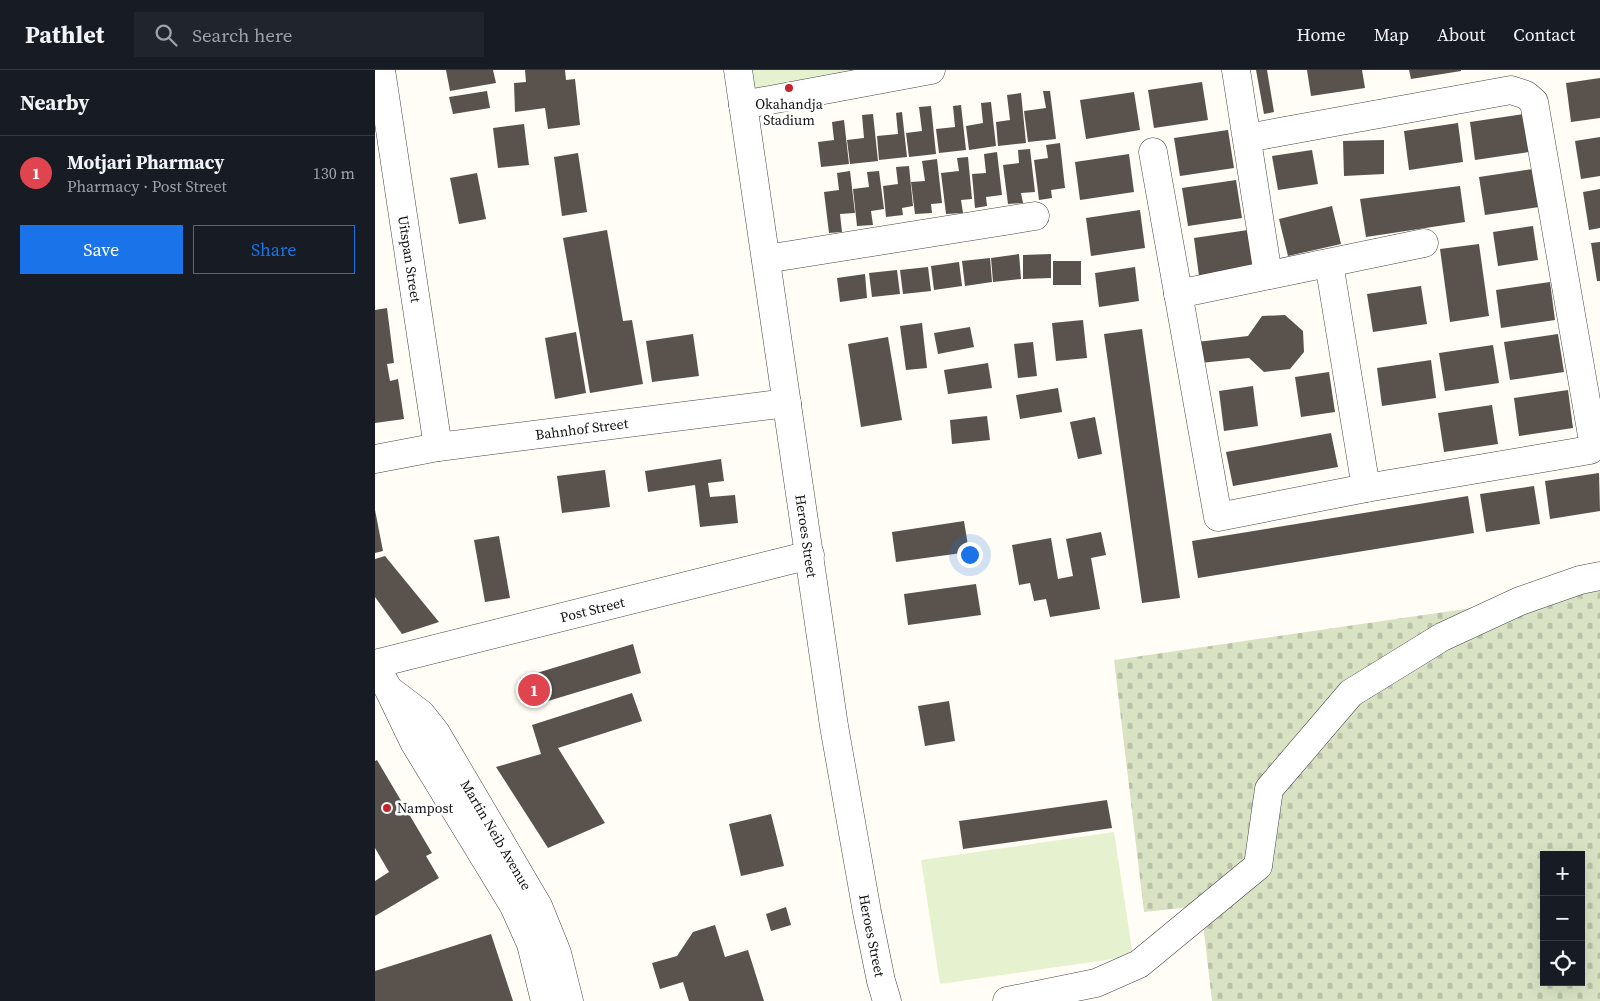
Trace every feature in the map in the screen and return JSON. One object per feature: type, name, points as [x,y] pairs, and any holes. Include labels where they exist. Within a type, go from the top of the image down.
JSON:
[{"type":"street","name":"Uitspan Street","points":[[381,70],[438,447]]},
{"type":"street","name":"Heroes Street","points":[[738,70],[838,745],[869,920],[887,1001]]},
{"type":"street","points":[[743,105],[931,70]]},
{"type":"street","points":[[1236,70],[1268,275]]},
{"type":"street","points":[[1153,152],[1218,517],[1366,488],[1590,450],[1593,441],[1534,102],[1527,94],[1511,90],[1247,138]]},
{"type":"street","points":[[767,259],[1035,216]]},
{"type":"street","points":[[1179,294],[1424,243]]},
{"type":"street","points":[[1329,263],[1366,488]]},
{"type":"street","name":"Bahnhof Street","points":[[375,459],[438,447],[787,402]]},
{"type":"street","name":"Post Street","points":[[375,665],[810,555]]},
{"type":"street","points":[[1007,1001],[1096,983],[1139,964],[1258,866],[1269,789],[1351,693],[1442,638],[1521,600],[1581,580],[1600,576]]},
{"type":"street","name":"Martin Neib Avenue","points":[[375,665],[414,742],[514,906],[531,944],[545,1001]]},
{"type":"street","name":"Martin Neib Avenue","points":[[389,690],[421,714],[436,733],[538,906],[557,954],[569,1001]]},
{"type":"green space","name":"Okahandja Stadium","points":[[738,70],[931,70],[743,105]]},
{"type":"green space","points":[[1600,576],[1600,1001],[1212,1001],[1201,906],[1144,912],[1114,660],[1520,601]]},
{"type":"green space","points":[[1114,832],[1133,956],[940,984],[921,860]]},
{"type":"building","points":[[446,70],[493,70],[496,83],[450,91]]},
{"type":"building","points":[[525,70],[565,70],[566,80],[575,79],[580,125],[548,129],[545,108],[515,112],[514,83],[526,82]]},
{"type":"building","points":[[1256,70],[1267,70],[1274,112],[1264,114]]},
{"type":"building","points":[[1307,70],[1362,70],[1365,88],[1311,96]]},
{"type":"building","points":[[1409,70],[1461,70],[1461,71],[1411,79]]},
{"type":"building","points":[[1600,78],[1600,118],[1571,122],[1566,83]]},
{"type":"building","points":[[1202,82],[1208,120],[1154,128],[1148,90]]},
{"type":"building","points":[[487,91],[490,108],[453,114],[449,97]]},
{"type":"building","points":[[1043,91],[1050,91],[1056,139],[1028,142],[1024,111],[1046,108]]},
{"type":"building","points":[[1134,92],[1140,130],[1086,139],[1080,100]]},
{"type":"building","points":[[1021,93],[1026,143],[998,146],[996,122],[1010,120],[1007,95]]},
{"type":"building","points":[[991,102],[996,146],[969,150],[966,126],[983,123],[981,103]]},
{"type":"building","points":[[961,105],[966,150],[939,153],[936,129],[955,127],[953,106]]},
{"type":"building","points":[[931,106],[936,154],[909,157],[906,133],[922,131],[919,107]]},
{"type":"building","points":[[902,112],[907,157],[879,160],[877,136],[898,134],[896,113]]},
{"type":"building","points":[[873,114],[878,161],[850,164],[847,140],[864,138],[862,115]]},
{"type":"building","points":[[1524,114],[1529,152],[1475,160],[1470,122]]},
{"type":"building","points":[[844,120],[849,164],[821,167],[818,142],[834,140],[832,122]]},
{"type":"building","points":[[1458,123],[1463,162],[1409,170],[1404,131]]},
{"type":"building","points":[[524,124],[529,165],[498,168],[493,128]]},
{"type":"building","points":[[1228,130],[1234,168],[1180,176],[1174,138]]},
{"type":"building","points":[[1600,137],[1600,176],[1581,179],[1575,141]]},
{"type":"building","points":[[1384,140],[1384,174],[1344,176],[1343,141]]},
{"type":"building","points":[[1060,143],[1065,188],[1051,190],[1052,198],[1039,200],[1034,160],[1048,158],[1046,145]]},
{"type":"building","points":[[1030,149],[1035,192],[1021,193],[1023,203],[1008,204],[1003,165],[1019,163],[1018,150]]},
{"type":"building","points":[[1312,150],[1318,184],[1278,190],[1272,156]]},
{"type":"building","points":[[997,152],[1002,195],[986,197],[987,206],[975,208],[972,174],[986,173],[984,154]]},
{"type":"building","points":[[578,153],[587,212],[562,216],[554,157]]},
{"type":"building","points":[[1129,154],[1134,192],[1080,200],[1075,162]]},
{"type":"building","points":[[968,157],[972,199],[961,200],[963,213],[946,214],[941,173],[959,171],[957,158]]},
{"type":"building","points":[[937,159],[942,203],[931,204],[932,213],[915,214],[911,182],[925,181],[922,161]]},
{"type":"building","points":[[909,166],[913,206],[902,208],[903,215],[886,217],[883,186],[898,184],[896,167]]},
{"type":"building","points":[[1533,169],[1539,207],[1485,215],[1479,177]]},
{"type":"building","points":[[850,171],[855,213],[840,214],[842,232],[829,233],[824,192],[839,190],[837,173]]},
{"type":"building","points":[[879,171],[884,209],[871,211],[873,225],[857,226],[853,189],[869,187],[867,172]]},
{"type":"building","points":[[477,173],[486,219],[459,224],[450,178]]},
{"type":"building","points":[[1236,180],[1242,218],[1188,226],[1182,188]]},
{"type":"building","points":[[1460,186],[1465,222],[1366,237],[1360,199]]},
{"type":"building","points":[[1600,189],[1600,228],[1589,230],[1583,192]]},
{"type":"building","points":[[1332,206],[1341,244],[1288,256],[1279,219]]},
{"type":"building","points":[[1140,210],[1145,248],[1091,256],[1086,218]]},
{"type":"building","points":[[1533,226],[1538,260],[1498,266],[1493,232]]},
{"type":"building","points":[[607,230],[623,321],[632,320],[643,384],[590,393],[563,238]]},
{"type":"building","points":[[1248,230],[1253,268],[1199,276],[1194,238]]},
{"type":"building","points":[[1600,242],[1600,281],[1597,281],[1591,243]]},
{"type":"building","points":[[1479,244],[1489,316],[1450,322],[1440,249]]},
{"type":"building","points":[[1019,254],[1021,279],[993,282],[991,258]]},
{"type":"building","points":[[1051,254],[1051,278],[1023,279],[1023,255]]},
{"type":"building","points":[[990,258],[992,282],[965,286],[962,261]]},
{"type":"building","points":[[1053,261],[1081,261],[1081,285],[1053,285]]},
{"type":"building","points":[[959,262],[962,286],[934,290],[931,266]]},
{"type":"building","points":[[928,267],[931,291],[903,294],[900,270]]},
{"type":"building","points":[[1135,267],[1139,301],[1099,307],[1095,273]]},
{"type":"building","points":[[897,270],[900,294],[872,297],[869,273]]},
{"type":"building","points":[[865,274],[867,298],[840,302],[837,278]]},
{"type":"building","points":[[1550,282],[1555,320],[1501,328],[1496,290]]},
{"type":"building","points":[[1421,286],[1427,324],[1373,332],[1367,294]]},
{"type":"building","points":[[387,308],[394,363],[387,364],[390,381],[398,379],[404,419],[375,423],[375,310]]},
{"type":"building","points":[[1285,315],[1303,331],[1304,352],[1290,369],[1264,372],[1249,358],[1200,363],[1197,342],[1248,336],[1262,316]]},
{"type":"building","points":[[1083,320],[1087,358],[1056,361],[1052,323]]},
{"type":"building","points":[[922,323],[927,368],[906,370],[900,326]]},
{"type":"building","points":[[970,327],[974,347],[938,354],[934,333]]},
{"type":"building","points":[[1142,329],[1180,598],[1142,603],[1104,334]]},
{"type":"building","points":[[576,332],[586,393],[555,399],[545,338]]},
{"type":"building","points":[[693,334],[699,376],[652,382],[646,341]]},
{"type":"building","points":[[1558,334],[1564,372],[1510,380],[1504,342]]},
{"type":"building","points":[[888,337],[902,420],[861,427],[848,344]]},
{"type":"building","points":[[1033,342],[1037,376],[1018,378],[1014,344]]},
{"type":"building","points":[[1493,345],[1499,383],[1445,391],[1439,353]]},
{"type":"building","points":[[1431,360],[1436,398],[1382,406],[1377,368]]},
{"type":"building","points":[[988,363],[992,388],[948,394],[944,370]]},
{"type":"building","points":[[1329,372],[1335,412],[1301,417],[1295,377]]},
{"type":"building","points":[[1253,386],[1258,426],[1224,431],[1219,391]]},
{"type":"building","points":[[1058,388],[1062,412],[1020,419],[1016,395]]},
{"type":"building","points":[[1568,390],[1573,428],[1519,436],[1514,398]]},
{"type":"building","points":[[1492,405],[1498,444],[1444,452],[1438,413]]},
{"type":"building","points":[[987,416],[990,440],[952,444],[950,420]]},
{"type":"building","points":[[1095,417],[1102,454],[1078,459],[1070,422]]},
{"type":"building","points":[[1331,433],[1338,467],[1233,486],[1226,452]]},
{"type":"building","points":[[721,459],[724,481],[708,483],[710,497],[735,495],[738,523],[700,527],[695,485],[648,492],[645,471]]},
{"type":"building","points":[[605,470],[610,507],[562,513],[557,476]]},
{"type":"building","points":[[1599,473],[1600,511],[1550,519],[1545,481]]},
{"type":"building","points":[[1534,486],[1540,524],[1486,532],[1480,494]]},
{"type":"building","points":[[1468,496],[1474,533],[1198,578],[1192,541]]},
{"type":"building","points":[[375,510],[383,551],[375,553]]},
{"type":"building","points":[[964,521],[969,552],[896,562],[892,532]]},
{"type":"building","points":[[1101,532],[1106,555],[1091,558],[1100,609],[1050,617],[1046,599],[1034,601],[1030,583],[1019,585],[1012,545],[1051,538],[1058,579],[1073,576],[1066,539]]},
{"type":"building","points":[[499,536],[510,598],[485,602],[474,540]]},
{"type":"building","points":[[385,556],[439,622],[402,634],[375,597],[375,559]]},
{"type":"building","points":[[976,584],[981,615],[908,625],[904,594]]},
{"type":"building","points":[[633,644],[641,673],[528,707],[520,678]]},
{"type":"building","points":[[632,693],[642,721],[558,748],[605,823],[548,848],[496,767],[541,754],[532,725]]},
{"type":"building","points":[[949,701],[955,741],[925,746],[918,706]]},
{"type":"building","points":[[377,760],[432,853],[426,856],[439,878],[375,916],[375,881],[389,872],[375,848],[375,761]]},
{"type":"building","points":[[1107,800],[1112,828],[963,849],[959,821]]},
{"type":"building","points":[[771,814],[784,866],[741,876],[729,824]]},
{"type":"building","points":[[786,907],[791,925],[771,931],[766,914]]},
{"type":"building","points":[[715,925],[725,957],[748,950],[764,1001],[689,1001],[683,982],[660,989],[652,963],[677,956],[693,932]]},
{"type":"building","points":[[491,934],[513,1001],[375,1001],[375,971]]},
{"type":"place","name":"Okahandja Stadium","points":[[789,88]]},
{"type":"place","name":"Motjari Pharmacy","points":[[534,690]]},
{"type":"place","name":"Nampost","points":[[387,808]]}]
